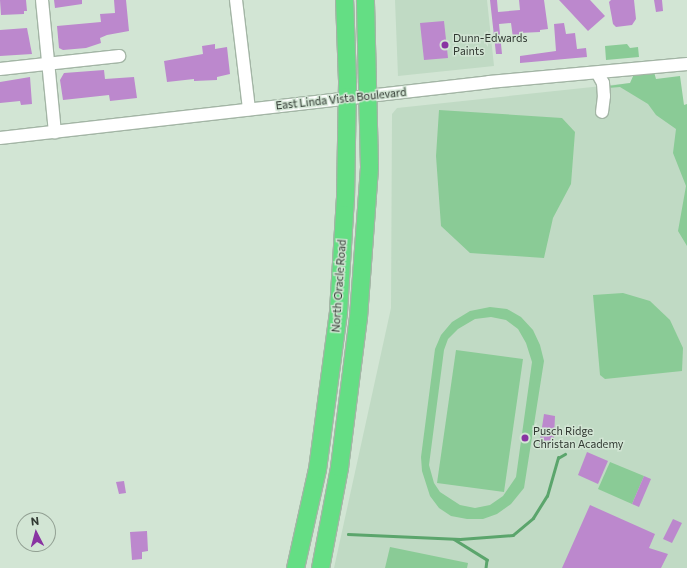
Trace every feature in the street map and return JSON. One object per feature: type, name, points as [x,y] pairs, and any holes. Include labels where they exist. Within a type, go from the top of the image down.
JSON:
[{"type":"highway","name":"North Oracle Road","points":[[295,568],[317,469],[338,311],[345,198],[347,99],[344,0]]},
{"type":"highway","name":"North Oracle Road","points":[[320,568],[338,475],[351,393],[368,166],[369,96],[365,0]]},
{"type":"street","points":[[42,0],[55,132]]},
{"type":"street","points":[[236,0],[249,109]]},
{"type":"street","points":[[0,69],[119,56]]},
{"type":"street","name":"East Linda Vista Boulevard","points":[[0,138],[489,82],[598,74],[685,65]]},
{"type":"street","points":[[598,74],[603,83],[604,96],[602,112]]},
{"type":"shaded area","points":[[395,0],[487,0],[494,66],[398,76]]},
{"type":"shaded area","name":"Pusch Ridge Christan Academy","points":[[630,83],[687,138],[687,568],[334,568],[391,308],[392,114],[397,108]]},
{"type":"green space","points":[[627,44],[630,48],[638,47],[639,57],[606,60],[605,46]]},
{"type":"green space","points":[[654,72],[656,79],[680,76],[684,105],[687,104],[687,246],[678,231],[686,186],[673,153],[676,129],[656,115],[648,104],[620,87],[608,88],[608,86],[630,83],[634,74]]},
{"type":"green space","points":[[439,110],[562,118],[575,132],[571,184],[553,218],[544,258],[470,253],[441,226],[436,156]]},
{"type":"green space","points":[[623,293],[650,301],[670,320],[683,348],[682,371],[605,379],[600,375],[593,295]]},
{"type":"green space","points":[[490,307],[507,309],[521,317],[533,330],[540,345],[544,361],[524,488],[511,504],[497,514],[483,519],[467,519],[451,516],[439,508],[430,496],[422,471],[421,457],[435,349],[441,335],[452,322],[470,311]],"holes":[[[491,317],[506,320],[518,329],[526,343],[532,362],[516,477],[503,496],[490,505],[475,508],[460,505],[440,492],[434,483],[429,465],[444,350],[448,339],[458,329],[475,319]]]},
{"type":"green space","points":[[456,350],[523,359],[504,492],[437,483]]},
{"type":"green space","points":[[610,462],[644,476],[632,504],[598,489]]},
{"type":"green space","points":[[390,547],[468,563],[467,568],[385,568]]},
{"type":"building","points":[[0,0],[26,0],[27,11],[24,11],[24,14],[1,15]]},
{"type":"building","points":[[54,0],[82,0],[82,4],[55,8]]},
{"type":"building","points":[[114,0],[126,0],[129,31],[107,35],[100,38],[101,43],[86,48],[63,50],[59,48],[57,26],[101,22],[100,14],[115,13]]},
{"type":"building","points":[[490,0],[497,0],[498,12],[520,10],[519,0],[544,0],[548,29],[540,30],[540,32],[519,33],[520,38],[513,38],[511,23],[499,24],[502,54],[496,54]]},
{"type":"building","points":[[559,0],[590,0],[605,16],[588,31]]},
{"type":"building","points":[[611,0],[634,0],[636,19],[632,25],[616,27],[613,24],[609,2]]},
{"type":"building","points":[[654,0],[662,0],[663,11],[656,12]]},
{"type":"building","points":[[444,21],[448,58],[424,60],[420,23]]},
{"type":"building","points":[[564,23],[566,34],[575,33],[577,49],[586,48],[587,57],[520,63],[520,56],[556,51],[554,24]]},
{"type":"building","points":[[27,28],[32,54],[0,56],[0,30]]},
{"type":"building","points":[[215,44],[215,49],[227,47],[230,74],[217,77],[217,80],[194,81],[194,79],[167,82],[164,61],[203,54],[202,46]]},
{"type":"building","points":[[104,70],[105,79],[134,77],[137,98],[110,101],[109,95],[63,100],[60,80],[64,73]]},
{"type":"building","points":[[30,77],[32,104],[21,105],[20,101],[0,103],[0,82]]},
{"type":"building","points":[[544,414],[555,416],[554,438],[551,437],[550,449],[539,447]]},
{"type":"building","points":[[587,452],[608,461],[598,484],[578,475]]},
{"type":"building","points":[[644,476],[651,479],[639,507],[632,504]]},
{"type":"building","points":[[124,481],[126,493],[119,494],[116,482]]},
{"type":"building","points":[[590,505],[655,534],[649,548],[668,554],[661,568],[562,568]]},
{"type":"building","points":[[673,519],[682,523],[672,543],[663,539]]},
{"type":"building","points":[[147,531],[148,551],[142,552],[142,559],[132,560],[130,532]]},
{"type":"waterway","points":[[348,534],[460,539],[513,535],[533,518],[547,496],[558,458],[565,454]]},
{"type":"waterway","points":[[454,539],[487,560],[486,568]]},
{"type":"place","name":"Dunn-Edwards Paints","points":[[445,45]]},
{"type":"place","name":"Pusch Ridge Christan Academy","points":[[525,438]]}]
